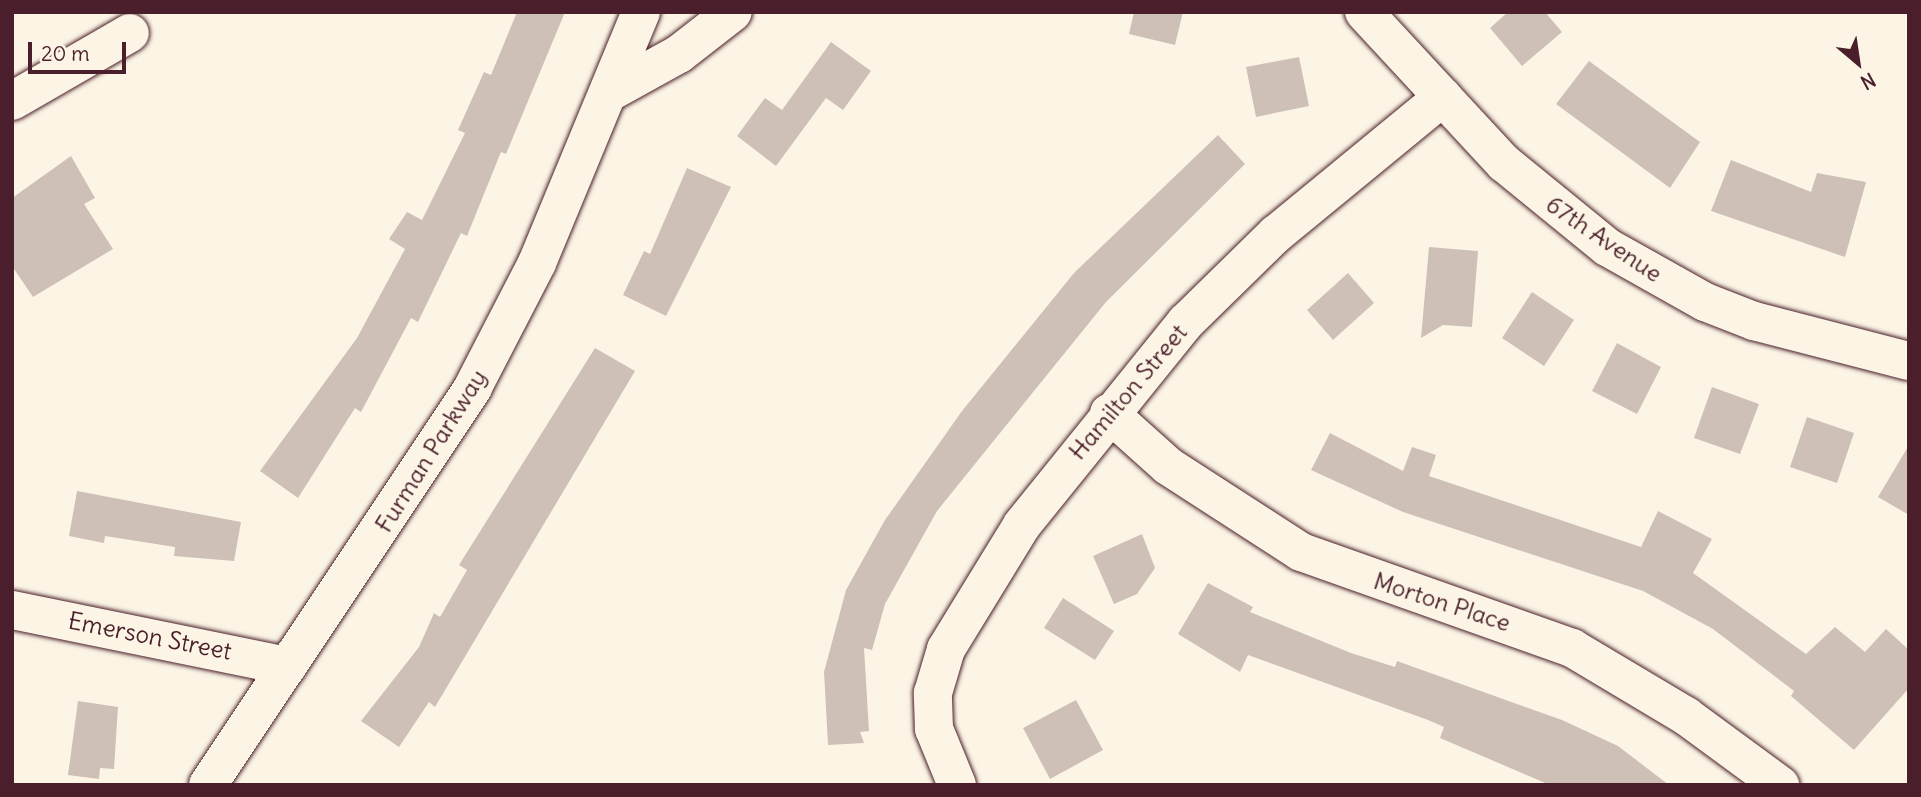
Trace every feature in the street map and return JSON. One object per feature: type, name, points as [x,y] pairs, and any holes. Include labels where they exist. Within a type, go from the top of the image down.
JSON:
[{"type":"street","name":"Furman Parkway","points":[[208,785],[287,666],[354,575],[473,387],[537,263],[641,12]]},
{"type":"street","points":[[610,92],[679,54],[733,12]]},
{"type":"street","name":"67th Avenue","points":[[1364,12],[1443,97],[1560,215],[1655,276],[1754,321],[1909,362]]},
{"type":"street","points":[[12,102],[130,33]]},
{"type":"street","name":"Hamilton Street","points":[[951,773],[934,729],[933,693],[946,649],[1022,525],[1109,413],[1186,322],[1276,233],[1443,97]]},
{"type":"street","name":"Morton Place","points":[[1109,413],[1168,466],[1301,552],[1572,648],[1686,716],[1780,785]]},
{"type":"street","name":"Emerson Street","points":[[12,610],[287,666]]},
{"type":"building","points":[[517,12],[565,12],[506,154],[501,152],[467,236],[461,233],[418,322],[411,318],[361,412],[355,408],[298,498],[260,471],[357,338],[405,249],[389,239],[407,212],[422,220],[465,133],[458,130],[484,72],[491,75]]},
{"type":"building","points":[[1134,12],[1183,12],[1175,45],[1129,34]]},
{"type":"building","points":[[1508,12],[1545,12],[1562,32],[1522,66],[1490,28]]},
{"type":"building","points":[[831,42],[871,71],[843,110],[826,98],[776,166],[737,136],[765,98],[782,110]]},
{"type":"building","points":[[1299,57],[1309,106],[1256,117],[1246,67]]},
{"type":"building","points":[[1589,61],[1700,142],[1670,188],[1556,104]]},
{"type":"building","points":[[1218,135],[1245,164],[1106,302],[937,511],[885,604],[872,650],[864,648],[869,731],[860,732],[864,743],[828,745],[824,672],[846,590],[885,520],[962,411],[1074,273]]},
{"type":"building","points":[[71,156],[95,198],[84,204],[113,249],[33,297],[12,266],[12,198]]},
{"type":"building","points":[[1731,160],[1811,192],[1817,173],[1866,182],[1845,257],[1711,211]]},
{"type":"building","points":[[687,168],[731,187],[666,316],[623,295],[644,251],[650,254]]},
{"type":"building","points":[[1429,247],[1478,251],[1472,327],[1443,325],[1421,338]]},
{"type":"building","points":[[1348,273],[1374,303],[1333,340],[1307,310]]},
{"type":"building","points":[[1532,292],[1574,320],[1544,366],[1502,338]]},
{"type":"building","points":[[1617,343],[1661,367],[1637,414],[1592,391]]},
{"type":"building","points":[[595,348],[635,371],[435,707],[429,702],[399,747],[361,721],[419,647],[434,613],[440,617],[467,570],[459,565]]},
{"type":"building","points":[[1712,387],[1759,404],[1740,454],[1694,438]]},
{"type":"building","points":[[1807,417],[1854,433],[1837,483],[1790,467]]},
{"type":"building","points":[[1330,433],[1403,471],[1412,447],[1436,455],[1429,476],[1641,547],[1658,511],[1712,539],[1693,573],[1806,654],[1835,627],[1865,652],[1886,629],[1909,650],[1909,688],[1854,750],[1791,696],[1794,691],[1713,629],[1643,591],[1403,512],[1311,470]]},
{"type":"building","points":[[1909,445],[1909,515],[1878,497]]},
{"type":"building","points":[[77,491],[241,522],[234,561],[174,556],[175,547],[105,536],[104,543],[69,536]]},
{"type":"building","points":[[1142,534],[1155,568],[1137,594],[1114,604],[1093,556]]},
{"type":"building","points":[[1208,583],[1253,607],[1250,612],[1351,653],[1395,667],[1397,661],[1562,720],[1618,746],[1669,785],[1550,785],[1440,738],[1444,727],[1428,720],[1248,655],[1240,672],[1178,634]]},
{"type":"building","points":[[1063,598],[1114,631],[1095,660],[1044,628]]},
{"type":"building","points":[[1076,700],[1103,750],[1050,779],[1023,728]]},
{"type":"building","points":[[78,701],[118,707],[114,769],[100,768],[99,779],[68,775]]}]
